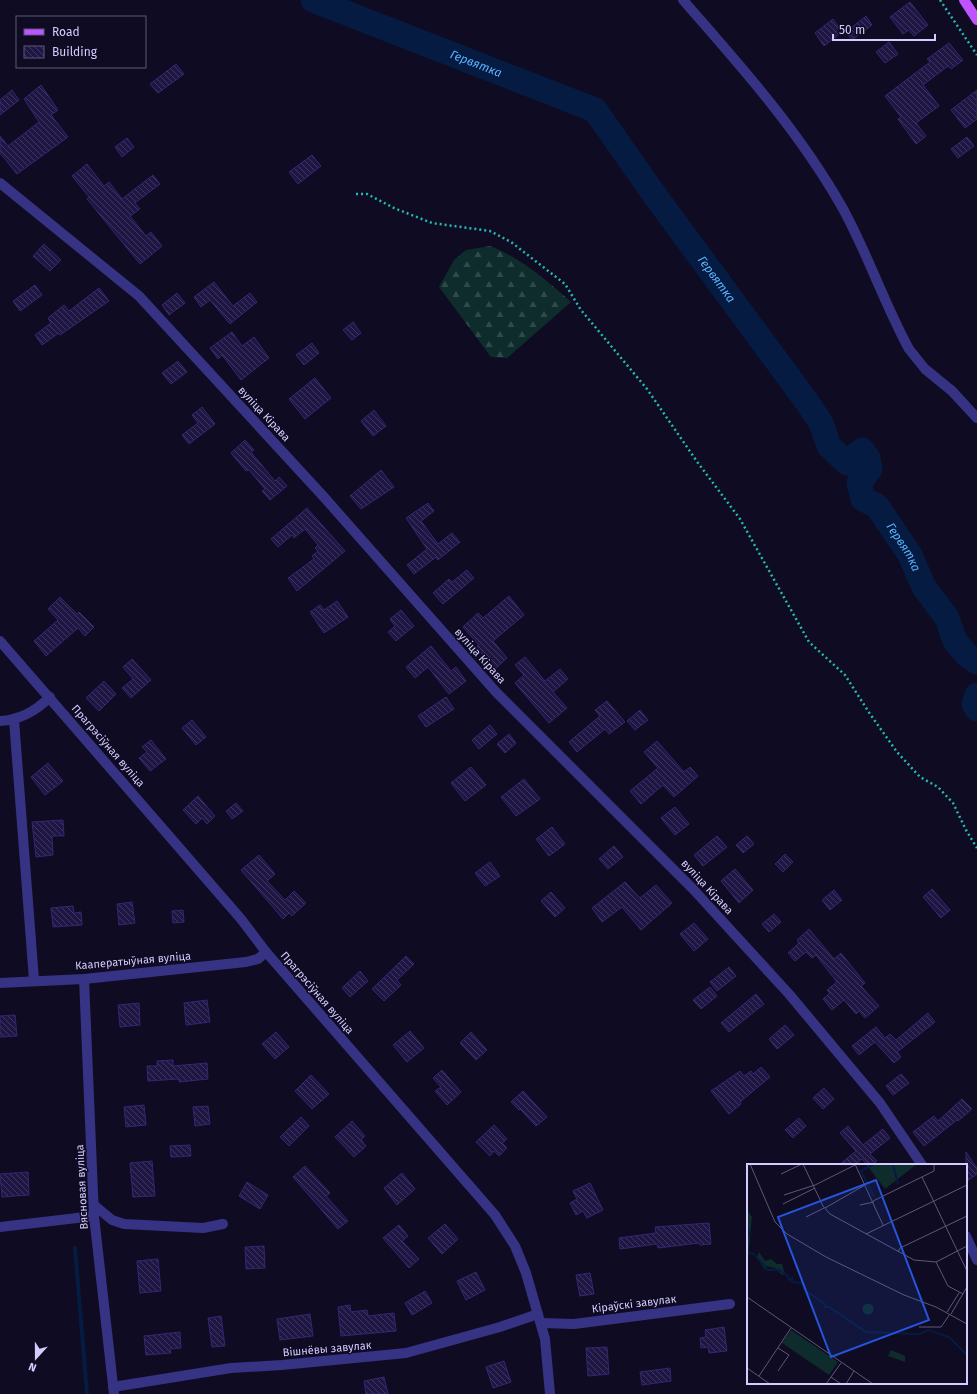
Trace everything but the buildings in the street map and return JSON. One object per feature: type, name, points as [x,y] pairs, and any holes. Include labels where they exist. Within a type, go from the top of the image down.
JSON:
[{"type":"main road","points":[[964,0],[977,20]]},
{"type":"street","points":[[683,0],[736,60],[809,157],[842,206],[909,349],[925,369],[952,391],[977,418]]},
{"type":"street","name":"вуліца Кірава","points":[[0,182],[139,296],[317,490],[496,692],[693,889],[789,994],[880,1103],[921,1164]]},
{"type":"street","name":"Прагрэсіўная вуліца","points":[[0,641],[241,919],[266,952],[495,1215],[515,1246],[526,1274],[546,1339],[550,1394]]},
{"type":"street","points":[[0,722],[14,720],[41,705],[50,697]]},
{"type":"street","points":[[14,720],[34,980]]},
{"type":"street","name":"Кааператыўная вуліца","points":[[0,983],[34,980],[84,979],[246,962],[258,959],[266,952]]},
{"type":"street","name":"Вясновая вуліца","points":[[84,979],[94,1216],[113,1390]]},
{"type":"street","points":[[94,1205],[112,1220],[124,1224],[203,1228],[223,1224]]},
{"type":"street","points":[[0,1227],[94,1216]]},
{"type":"street","points":[[967,1238],[977,1260]]},
{"type":"street","name":"Кіраўскі завулак","points":[[539,1318],[574,1324],[730,1304]]},
{"type":"street","name":"Вішнёвы завулак","points":[[113,1390],[231,1368],[282,1366],[406,1353],[500,1327],[539,1318]]},
{"type":"path","points":[[940,0],[977,55]]},
{"type":"path","points":[[356,194],[367,194],[394,208],[432,223],[464,229],[490,231],[510,242],[565,284],[581,310],[647,389],[698,463],[740,519],[809,642],[845,675],[897,752],[920,777],[938,787],[953,803],[966,830],[977,848]]},
{"type":"green space","points":[[490,246],[523,263],[571,302],[507,358],[491,357],[439,287],[454,260],[466,250]]},
{"type":"waterway","name":"Гервятка","points":[[313,0],[595,110],[656,197],[807,402],[821,423],[829,446],[847,463],[854,463],[858,461],[857,454],[862,450],[868,458],[870,469],[859,483],[863,499],[877,506],[910,555],[924,587],[947,618],[955,641],[967,655],[977,662]]},
{"type":"waterway","name":"Гервятка","points":[[977,695],[974,704],[977,709]]},
{"type":"waterway","points":[[75,1248],[87,1394]]}]
